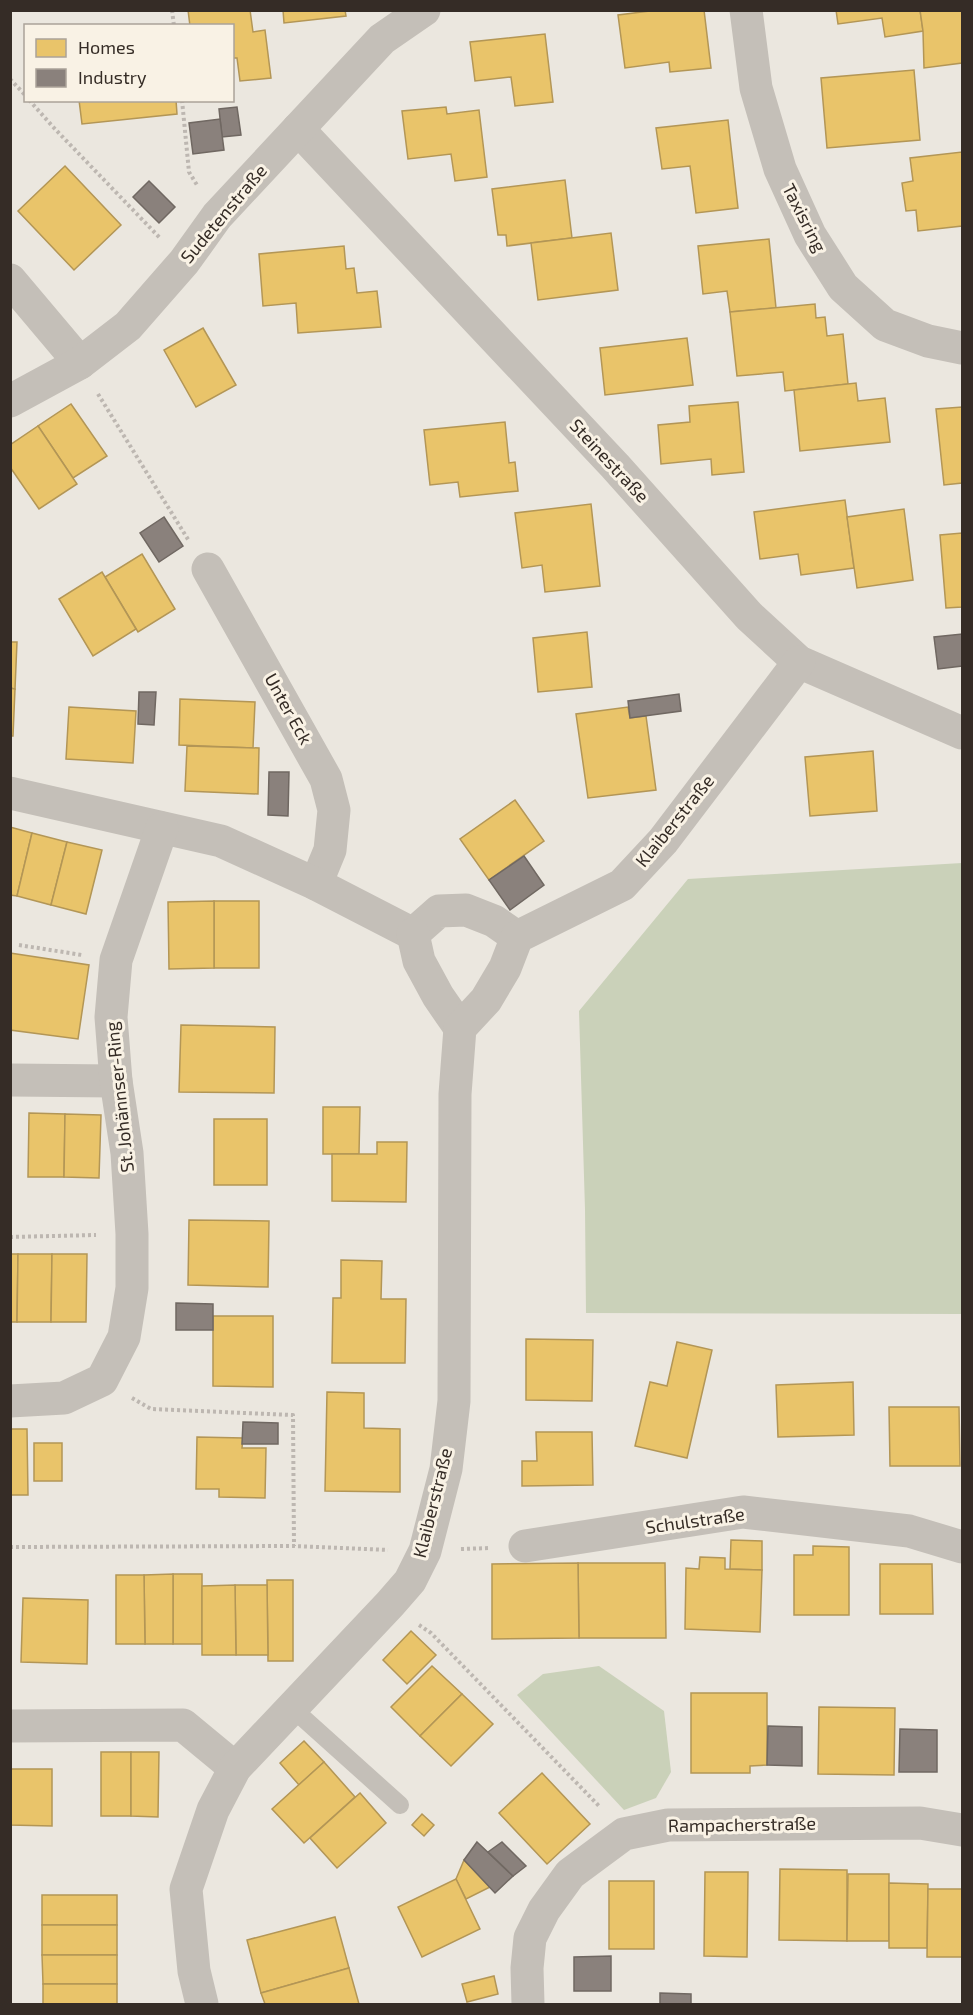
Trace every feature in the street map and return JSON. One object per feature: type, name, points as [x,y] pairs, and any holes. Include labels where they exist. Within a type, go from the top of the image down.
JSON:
[{"type":"street","name":"Sudetenstraße","points":[[10,401],[80,363],[128,326],[184,262],[217,216],[382,39],[424,10]]},
{"type":"street","name":"Taxisring","points":[[746,10],[756,88],[780,169],[810,236],[843,287],[885,325],[928,341],[963,348]]},
{"type":"street","name":"Steinestraße","points":[[298,129],[615,466],[749,616],[799,662],[963,733]]},
{"type":"street","points":[[10,280],[80,363]]},
{"type":"street","name":"Unter Eck","points":[[208,569],[326,779],[334,810],[330,850],[316,884]]},
{"type":"street","name":"Klaiberstraße","points":[[517,937],[622,885],[663,841],[799,662]]},
{"type":"street","points":[[10,793],[221,841],[316,884],[413,934]]},
{"type":"street","name":"St. Johännser-Ring","points":[[102,1380],[124,1337],[132,1288],[132,1234],[127,1153],[116,1081],[111,1017],[116,960],[162,828]]},
{"type":"street","points":[[466,910],[494,921],[517,937],[505,968],[486,999],[460,1028],[438,996],[419,961],[413,934],[439,911],[466,910]]},
{"type":"street","name":"Klaiberstraße","points":[[201,2004],[194,1971],[186,1889],[213,1810],[235,1768],[390,1604],[410,1581],[425,1551],[446,1469],[454,1401],[454,1094],[460,1028]]},
{"type":"street","points":[[10,1080],[116,1081]]},
{"type":"street","points":[[10,1401],[64,1398],[102,1380]]},
{"type":"street","name":"Schulstraße","points":[[525,1546],[743,1512],[909,1532],[963,1547]]},
{"type":"street","points":[[10,1726],[183,1725],[235,1768]]},
{"type":"street","name":"Rampacherstraße","points":[[528,2004],[526,1968],[530,1938],[544,1910],[570,1874],[624,1834],[668,1825],[691,1824],[920,1822],[963,1830]]},
{"type":"lane","points":[[292,1708],[400,1805]]},
{"type":"path","points":[[10,80],[24,94]]},
{"type":"path","points":[[31,102],[184,262]]},
{"type":"path","points":[[182,102],[189,172],[217,216]]},
{"type":"path","points":[[80,363],[109,414],[208,569]]},
{"type":"path","points":[[19,945],[116,960]]},
{"type":"path","points":[[10,1237],[132,1234]]},
{"type":"path","points":[[102,1380],[151,1409],[293,1415],[294,1546]]},
{"type":"path","points":[[10,1547],[294,1546],[425,1551],[525,1546]]},
{"type":"path","points":[[390,1604],[431,1633],[624,1834]]},
{"type":"green space","points":[[962,863],[962,1314],[586,1313],[579,1011],[688,879]]},
{"type":"green space","points":[[599,1666],[664,1711],[671,1772],[656,1798],[624,1810],[517,1695],[543,1674]]},
{"type":"building: Homes","points":[[188,10],[250,10],[253,32],[265,30],[271,78],[240,81],[237,58],[234,58],[234,24],[190,24]]},
{"type":"building: Homes","points":[[283,10],[345,10],[346,16],[284,23]]},
{"type":"building: Homes","points":[[658,10],[704,10],[711,68],[670,72],[669,62],[625,68],[618,15]]},
{"type":"building: Homes","points":[[836,10],[920,10],[923,31],[885,37],[882,18],[838,24]]},
{"type":"building: Homes","points":[[920,10],[962,10],[962,63],[924,68]]},
{"type":"building: Homes","points":[[545,34],[553,102],[515,106],[511,77],[475,81],[470,42]]},
{"type":"building: Homes","points":[[914,70],[920,140],[827,148],[821,78]]},
{"type":"building: Homes","points":[[79,102],[176,102],[177,114],[82,124]]},
{"type":"building: Homes","points":[[446,107],[447,114],[479,110],[487,177],[455,181],[451,154],[408,159],[402,111]]},
{"type":"building: Homes","points":[[728,120],[738,208],[696,213],[690,166],[662,169],[656,128]]},
{"type":"building: Homes","points":[[962,152],[962,226],[918,231],[916,210],[906,211],[902,183],[913,181],[910,158]]},
{"type":"building: Homes","points":[[65,166],[121,225],[74,270],[18,211]]},
{"type":"building: Homes","points":[[565,180],[572,238],[507,246],[506,235],[498,235],[492,189]]},
{"type":"building: Homes","points":[[611,233],[618,290],[538,300],[531,243]]},
{"type":"building: Homes","points":[[769,239],[776,308],[730,312],[727,291],[703,294],[698,246]]},
{"type":"building: Homes","points":[[344,246],[346,269],[354,268],[357,293],[377,291],[381,327],[298,333],[296,303],[263,306],[259,254]]},
{"type":"building: Homes","points":[[815,304],[816,318],[825,317],[827,336],[843,334],[848,384],[785,391],[783,372],[737,376],[730,312]]},
{"type":"building: Homes","points":[[203,328],[236,385],[196,407],[164,350]]},
{"type":"building: Homes","points":[[687,338],[693,385],[605,395],[600,348]]},
{"type":"building: Homes","points":[[856,383],[858,401],[885,398],[890,442],[800,451],[794,390]]},
{"type":"building: Homes","points":[[738,402],[744,472],[712,475],[711,459],[661,464],[658,425],[690,422],[689,406]]},
{"type":"building: Homes","points":[[71,404],[107,456],[73,478],[38,426]]},
{"type":"building: Homes","points":[[962,407],[962,483],[944,485],[936,409]]},
{"type":"building: Homes","points":[[505,422],[509,463],[515,462],[518,491],[460,497],[458,482],[430,485],[424,430]]},
{"type":"building: Homes","points":[[38,426],[77,484],[39,509],[10,467],[10,445]]},
{"type":"building: Homes","points":[[845,500],[854,568],[801,575],[798,554],[760,559],[754,512]]},
{"type":"building: Homes","points":[[591,504],[600,586],[545,592],[542,565],[522,568],[515,513]]},
{"type":"building: Homes","points":[[904,509],[913,580],[857,588],[847,517]]},
{"type":"building: Homes","points":[[962,533],[962,607],[946,608],[940,535]]},
{"type":"building: Homes","points":[[142,554],[175,609],[138,632],[105,577]]},
{"type":"building: Homes","points":[[102,572],[136,629],[93,656],[59,599]]},
{"type":"building: Homes","points":[[587,632],[592,687],[538,692],[533,638]]},
{"type":"building: Homes","points":[[10,642],[17,642],[15,689],[10,688]]},
{"type":"building: Homes","points":[[10,688],[15,689],[13,736],[10,736]]},
{"type":"building: Homes","points":[[180,699],[255,702],[253,748],[179,745]]},
{"type":"building: Homes","points":[[69,707],[136,711],[133,763],[66,759]]},
{"type":"building: Homes","points":[[628,707],[630,718],[646,716],[656,790],[588,798],[576,714]]},
{"type":"building: Homes","points":[[187,746],[259,748],[258,794],[185,791]]},
{"type":"building: Homes","points":[[873,751],[877,811],[810,816],[805,757]]},
{"type":"building: Homes","points":[[515,800],[544,841],[489,880],[460,839]]},
{"type":"building: Homes","points":[[10,827],[32,833],[17,896],[10,895]]},
{"type":"building: Homes","points":[[32,833],[67,842],[51,905],[17,896]]},
{"type":"building: Homes","points":[[67,842],[102,850],[86,914],[51,905]]},
{"type":"building: Homes","points":[[214,901],[259,901],[259,968],[214,968]]},
{"type":"building: Homes","points":[[214,901],[214,968],[169,969],[168,902]]},
{"type":"building: Homes","points":[[10,953],[89,965],[78,1039],[10,1030]]},
{"type":"building: Homes","points":[[181,1025],[275,1027],[274,1093],[179,1092]]},
{"type":"building: Homes","points":[[323,1107],[360,1107],[359,1154],[323,1154]]},
{"type":"building: Homes","points":[[29,1113],[65,1114],[64,1177],[28,1177]]},
{"type":"building: Homes","points":[[65,1114],[101,1115],[99,1178],[64,1177]]},
{"type":"building: Homes","points":[[214,1119],[267,1119],[267,1185],[214,1185]]},
{"type":"building: Homes","points":[[377,1142],[407,1142],[406,1202],[332,1201],[332,1154],[377,1154]]},
{"type":"building: Homes","points":[[189,1220],[269,1221],[268,1287],[188,1285]]},
{"type":"building: Homes","points":[[10,1254],[18,1254],[17,1322],[10,1322]]},
{"type":"building: Homes","points":[[18,1254],[52,1254],[51,1322],[17,1322]]},
{"type":"building: Homes","points":[[52,1254],[87,1254],[86,1322],[51,1322]]},
{"type":"building: Homes","points":[[341,1260],[382,1261],[381,1299],[406,1299],[405,1363],[332,1363],[333,1298],[341,1298]]},
{"type":"building: Homes","points":[[213,1316],[273,1316],[273,1387],[213,1386]]},
{"type":"building: Homes","points":[[526,1339],[593,1340],[592,1401],[526,1400]]},
{"type":"building: Homes","points":[[677,1342],[712,1350],[687,1458],[635,1446],[650,1382],[667,1386]]},
{"type":"building: Homes","points":[[853,1382],[854,1435],[778,1437],[776,1385]]},
{"type":"building: Homes","points":[[327,1392],[364,1393],[364,1428],[400,1429],[400,1492],[325,1491]]},
{"type":"building: Homes","points":[[889,1407],[959,1407],[960,1466],[890,1466]]},
{"type":"building: Homes","points":[[10,1429],[27,1429],[28,1495],[10,1495]]},
{"type":"building: Homes","points":[[536,1432],[592,1432],[593,1485],[522,1486],[522,1461],[537,1461]]},
{"type":"building: Homes","points":[[197,1437],[243,1438],[242,1448],[266,1448],[265,1498],[219,1497],[219,1489],[196,1489]]},
{"type":"building: Homes","points":[[34,1443],[62,1443],[62,1481],[34,1481]]},
{"type":"building: Homes","points":[[731,1540],[762,1541],[762,1570],[730,1569]]},
{"type":"building: Homes","points":[[813,1546],[849,1547],[849,1615],[794,1615],[794,1555],[813,1555]]},
{"type":"building: Homes","points":[[700,1557],[725,1558],[725,1569],[762,1570],[760,1632],[685,1629],[686,1568],[699,1569]]},
{"type":"building: Homes","points":[[578,1563],[665,1563],[666,1638],[579,1638]]},
{"type":"building: Homes","points":[[578,1563],[579,1638],[492,1639],[492,1564]]},
{"type":"building: Homes","points":[[880,1564],[932,1564],[933,1614],[880,1614]]},
{"type":"building: Homes","points":[[173,1574],[202,1574],[202,1644],[173,1644]]},
{"type":"building: Homes","points":[[173,1574],[173,1644],[145,1644],[144,1575]]},
{"type":"building: Homes","points":[[116,1575],[144,1575],[145,1644],[116,1644]]},
{"type":"building: Homes","points":[[267,1580],[293,1580],[293,1661],[268,1661]]},
{"type":"building: Homes","points":[[235,1585],[267,1585],[268,1655],[236,1655]]},
{"type":"building: Homes","points":[[235,1585],[236,1655],[202,1655],[202,1586]]},
{"type":"building: Homes","points":[[23,1598],[88,1600],[87,1664],[21,1662]]},
{"type":"building: Homes","points":[[411,1631],[436,1655],[407,1684],[383,1660]]},
{"type":"building: Homes","points":[[432,1666],[462,1694],[420,1736],[391,1707]]},
{"type":"building: Homes","points":[[691,1693],[767,1693],[767,1765],[750,1766],[750,1773],[691,1773]]},
{"type":"building: Homes","points":[[462,1694],[493,1724],[451,1766],[420,1736]]},
{"type":"building: Homes","points":[[819,1707],[895,1708],[894,1775],[818,1774]]},
{"type":"building: Homes","points":[[304,1741],[324,1762],[299,1785],[280,1763]]},
{"type":"building: Homes","points":[[101,1752],[131,1752],[131,1816],[101,1816]]},
{"type":"building: Homes","points":[[131,1752],[159,1752],[158,1817],[131,1816]]},
{"type":"building: Homes","points":[[324,1762],[355,1797],[304,1843],[272,1809]]},
{"type":"building: Homes","points":[[10,1769],[52,1769],[52,1826],[10,1825]]},
{"type":"building: Homes","points":[[542,1773],[590,1824],[547,1864],[499,1813]]},
{"type":"building: Homes","points":[[360,1793],[386,1823],[337,1868],[310,1838]]},
{"type":"building: Homes","points":[[422,1814],[434,1825],[424,1836],[412,1825]]},
{"type":"building: Homes","points":[[464,1860],[490,1887],[466,1899],[456,1879]]},
{"type":"building: Homes","points":[[780,1869],[847,1870],[847,1941],[779,1940]]},
{"type":"building: Homes","points":[[705,1872],[748,1872],[747,1957],[704,1956]]},
{"type":"building: Homes","points":[[848,1874],[889,1874],[889,1941],[847,1941]]},
{"type":"building: Homes","points":[[456,1879],[480,1929],[422,1957],[398,1907]]},
{"type":"building: Homes","points":[[609,1881],[654,1881],[654,1949],[609,1949]]},
{"type":"building: Homes","points":[[889,1883],[928,1884],[927,1948],[889,1948]]},
{"type":"building: Homes","points":[[928,1889],[962,1889],[962,1957],[927,1957]]},
{"type":"building: Homes","points":[[42,1895],[117,1895],[117,1925],[42,1925]]},
{"type":"building: Homes","points":[[335,1917],[349,1968],[261,1993],[247,1940]]},
{"type":"building: Homes","points":[[42,1925],[117,1925],[117,1955],[42,1955]]},
{"type":"building: Homes","points":[[42,1955],[117,1955],[117,1984],[43,1984]]},
{"type":"building: Homes","points":[[349,1968],[359,2004],[265,2004],[261,1993]]},
{"type":"building: Homes","points":[[494,1976],[498,1994],[467,2002],[462,1984]]},
{"type":"building: Homes","points":[[43,1984],[117,1984],[117,2004],[43,2004]]},
{"type":"building: Industry","points":[[237,107],[241,135],[222,137],[219,109]]},
{"type":"building: Industry","points":[[220,119],[224,150],[193,154],[189,123]]},
{"type":"building: Industry","points":[[149,181],[175,207],[159,223],[133,197]]},
{"type":"building: Industry","points":[[164,517],[183,546],[159,562],[140,533]]},
{"type":"building: Industry","points":[[962,634],[962,666],[938,669],[934,637]]},
{"type":"building: Industry","points":[[139,692],[156,692],[154,725],[138,724]]},
{"type":"building: Industry","points":[[679,694],[681,711],[630,718],[628,701]]},
{"type":"building: Industry","points":[[269,772],[289,772],[288,816],[268,815]]},
{"type":"building: Industry","points":[[524,856],[544,885],[510,910],[489,880]]},
{"type":"building: Industry","points":[[176,1303],[213,1304],[213,1330],[176,1330]]},
{"type":"building: Industry","points":[[243,1422],[278,1423],[278,1444],[242,1444]]},
{"type":"building: Industry","points":[[768,1726],[802,1727],[802,1766],[767,1765]]},
{"type":"building: Industry","points":[[900,1729],[937,1730],[937,1772],[899,1772]]},
{"type":"building: Industry","points":[[477,1842],[513,1876],[495,1893],[464,1860]]},
{"type":"building: Industry","points":[[502,1842],[526,1866],[513,1876],[488,1852]]},
{"type":"building: Industry","points":[[611,1956],[611,1991],[574,1991],[574,1957]]},
{"type":"building: Industry","points":[[660,1993],[691,1994],[691,2004],[660,2004]]}]
